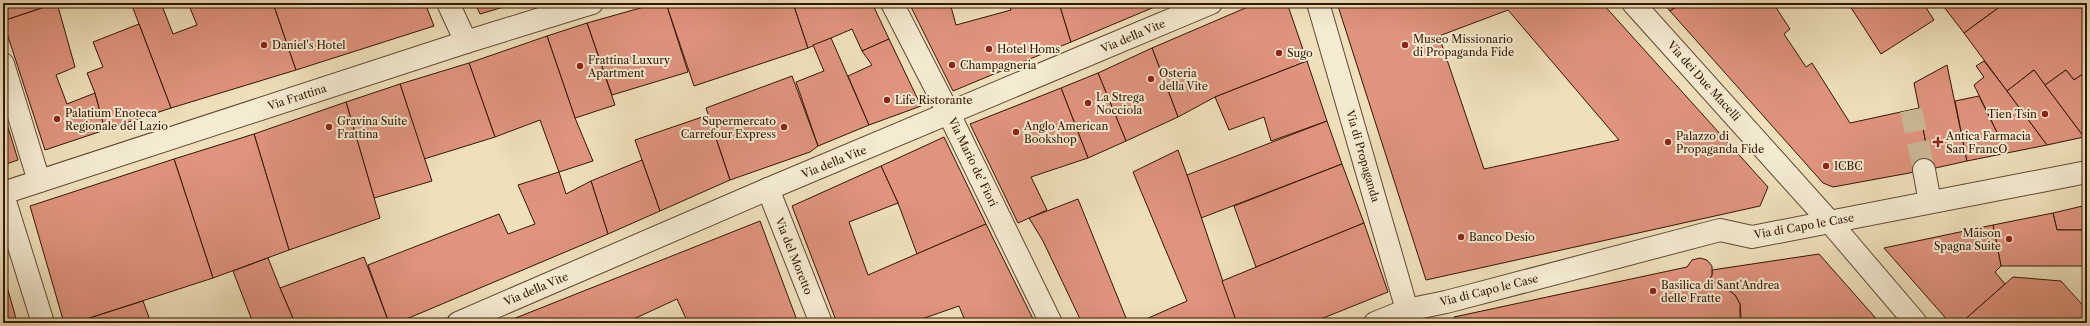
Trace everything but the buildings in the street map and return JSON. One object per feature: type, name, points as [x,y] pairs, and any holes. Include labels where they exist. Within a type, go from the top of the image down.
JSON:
[{"type":"street","points":[[448,3],[466,42]]},
{"type":"street","name":"Via Frattina","points":[[3,194],[466,42],[592,3]]},
{"type":"street","name":"Via Mario de' Fiori","points":[[892,3],[949,114],[1051,323]]},
{"type":"street","name":"Via della Vite","points":[[458,323],[768,189],[1211,3]]},
{"type":"street","name":"Via di Propaganda","points":[[1318,3],[1406,316]]},
{"type":"street","name":"Via dei Due Macelli","points":[[1633,3],[1829,221],[1916,323]]},
{"type":"street","points":[[3,64],[39,181]]},
{"type":"street","points":[[1924,170],[1930,202]]},
{"type":"street","name":"Via di Capo le Case","points":[[1375,323],[1406,316],[1446,302],[1720,230],[1752,237],[2087,172]]},
{"type":"street","name":"Via del Moretto","points":[[768,189],[821,323]]},
{"type":"street","points":[[3,194],[43,323]]},
{"type":"tunnel","points":[[1911,110],[1924,170]]},
{"type":"place","name":"Daniel's Hotel","points":[[264,45]]},
{"type":"place","name":"Museo Missionario di Propaganda Fide","points":[[1405,45]]},
{"type":"place","name":"Hotel Homs","points":[[989,49]]},
{"type":"place","name":"Sugo","points":[[1279,53]]},
{"type":"place","name":"Champagneria","points":[[952,65]]},
{"type":"place","name":"Frattina Luxury Apartment","points":[[580,66]]},
{"type":"place","name":"Osteria della Vite","points":[[1151,79]]},
{"type":"place","name":"Life Ristorante","points":[[887,100]]},
{"type":"place","name":"La Strega Nocciola","points":[[1088,103]]},
{"type":"place","name":"Tien Tsin","points":[[2045,114]]},
{"type":"place","name":"Palatium Enoteca Regionale del Lazio","points":[[57,119]]},
{"type":"place","name":"Gravina Suite Frattina","points":[[329,127]]},
{"type":"place","name":"Supermercato Carrefour Express","points":[[784,127]]},
{"type":"place","name":"Anglo American Bookshop","points":[[1016,132]]},
{"type":"place","name":"Palazzo di Propaganda Fide","points":[[1668,142]]},
{"type":"place","name":"Antica Farmacia San FrancO","points":[[1938,142]]},
{"type":"place","name":"ICBC","points":[[1826,166]]},
{"type":"place","name":"Banco Desio","points":[[1461,237]]},
{"type":"place","name":"Maison Spagna Suite","points":[[2009,239]]},
{"type":"place","name":"Basilica di Sant'Andrea delle Fratte","points":[[1653,291]]}]
